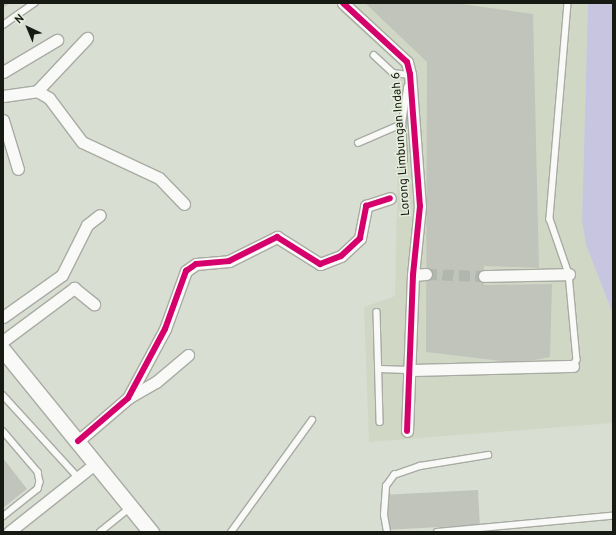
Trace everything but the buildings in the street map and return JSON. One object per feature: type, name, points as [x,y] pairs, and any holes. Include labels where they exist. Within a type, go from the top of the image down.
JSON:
[{"type":"street","name":"Lorong Limbungan Indah 6","points":[[343,3],[407,62],[410,74],[420,206],[413,275],[408,370],[407,431]]},
{"type":"street","points":[[38,91],[87,38]]},
{"type":"street","points":[[3,72],[57,40]]},
{"type":"street","points":[[3,96],[38,91],[50,98],[82,142],[159,178],[184,204]]},
{"type":"street","points":[[3,120],[18,169]]},
{"type":"street","points":[[128,398],[165,329],[186,271],[196,264],[230,261],[277,237],[320,264],[341,256],[360,238],[366,206],[390,198]]},
{"type":"street","points":[[3,317],[62,275],[87,225],[100,215]]},
{"type":"street","points":[[413,275],[426,274]]},
{"type":"street","points":[[484,276],[569,274]]},
{"type":"street","points":[[3,341],[74,288],[94,304]]},
{"type":"street","points":[[3,350],[151,532]]},
{"type":"street","points":[[78,441],[128,398],[156,382],[188,355]]},
{"type":"street","points":[[408,370],[573,366]]},
{"type":"street","points":[[9,532],[77,476],[96,463]]},
{"type":"lane","points":[[3,25],[35,3]]},
{"type":"lane","points":[[568,3],[550,219],[569,274],[576,360],[573,366]]},
{"type":"lane","points":[[374,55],[393,73],[410,74],[402,124],[404,160]]},
{"type":"lane","points":[[358,143],[402,124]]},
{"type":"lane","points":[[377,312],[380,368],[380,422]]},
{"type":"lane","points":[[380,368],[408,370]]},
{"type":"lane","points":[[3,395],[77,476]]},
{"type":"lane","points":[[231,532],[312,420]]},
{"type":"lane","points":[[3,431],[38,472],[40,482],[38,489],[3,517]]},
{"type":"lane","points":[[387,532],[384,515],[386,486],[394,475],[420,466],[488,455]]},
{"type":"lane","points":[[100,532],[131,507]]},
{"type":"lane","points":[[437,532],[611,516]]},
{"type":"shaded area","points":[[347,3],[588,3],[582,220],[586,245],[613,314],[613,423],[369,442],[364,307],[395,296],[400,66],[340,11]]},
{"type":"shaded area","points":[[588,3],[613,3],[613,314],[586,245],[582,220]]},
{"type":"tunnel","points":[[426,274],[484,276]]},
{"type":"cycle path","points":[[343,3],[407,62],[410,74],[420,206],[413,275],[407,431]]},
{"type":"cycle path","points":[[78,441],[128,398],[165,329],[186,271],[196,264],[229,261],[277,237],[320,264],[341,256],[360,238],[366,206],[390,198]]}]
